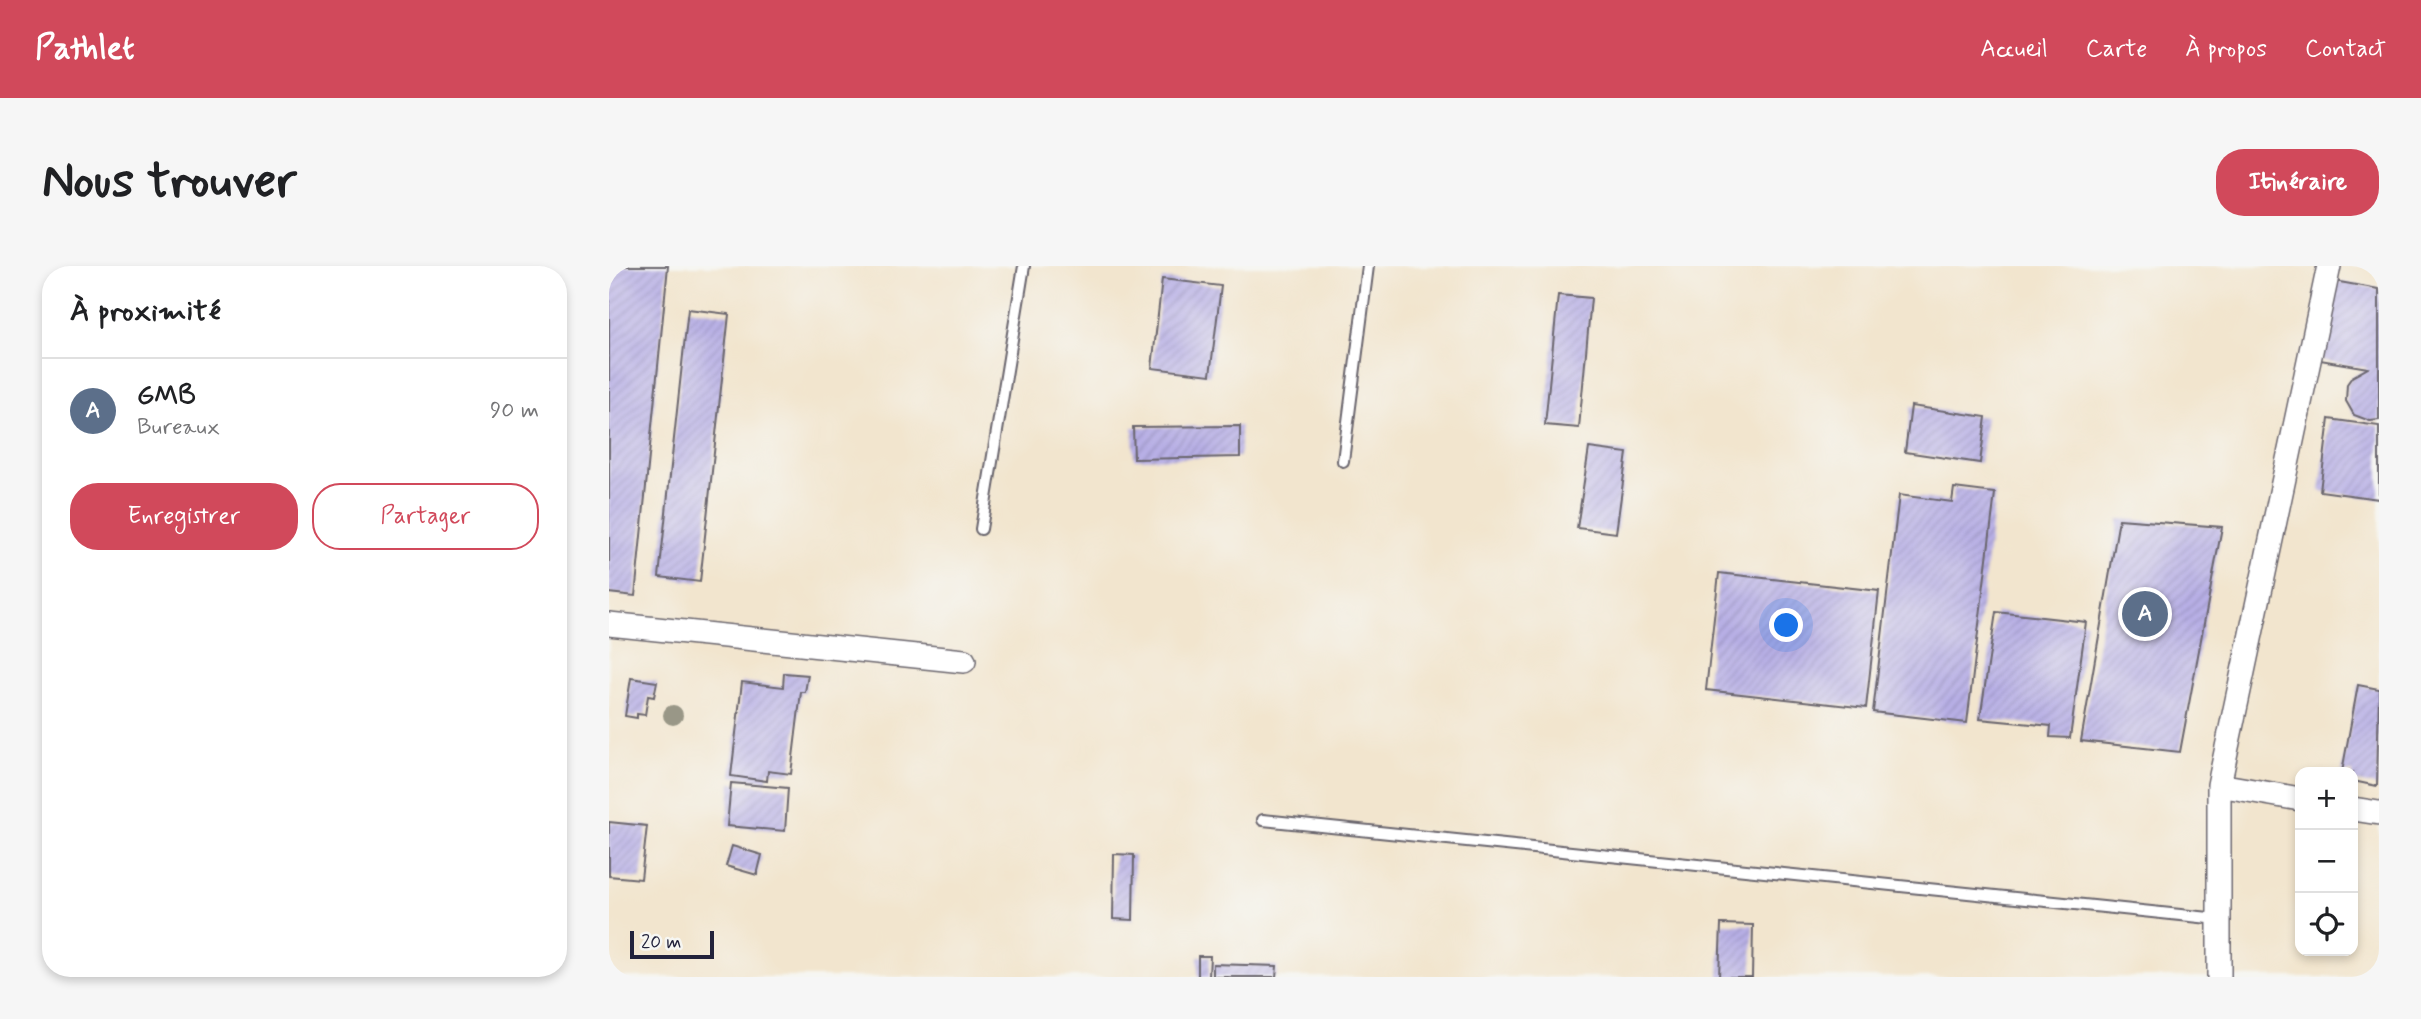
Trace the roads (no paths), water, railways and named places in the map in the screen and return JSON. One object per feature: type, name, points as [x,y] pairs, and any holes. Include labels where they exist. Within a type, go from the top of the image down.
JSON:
[{"type":"street","points":[[2219,977],[2219,785],[2329,266]]},
{"type":"street","points":[[609,624],[964,661]]},
{"type":"street","points":[[2219,785],[2295,798]]},
{"type":"street","points":[[2358,810],[2379,813]]},
{"type":"lane","points":[[981,528],[1024,266]]},
{"type":"lane","points":[[1343,461],[1368,266]]},
{"type":"lane","points":[[1262,820],[2219,919]]},
{"type":"place","name":"GMB","points":[[2145,614]]}]
